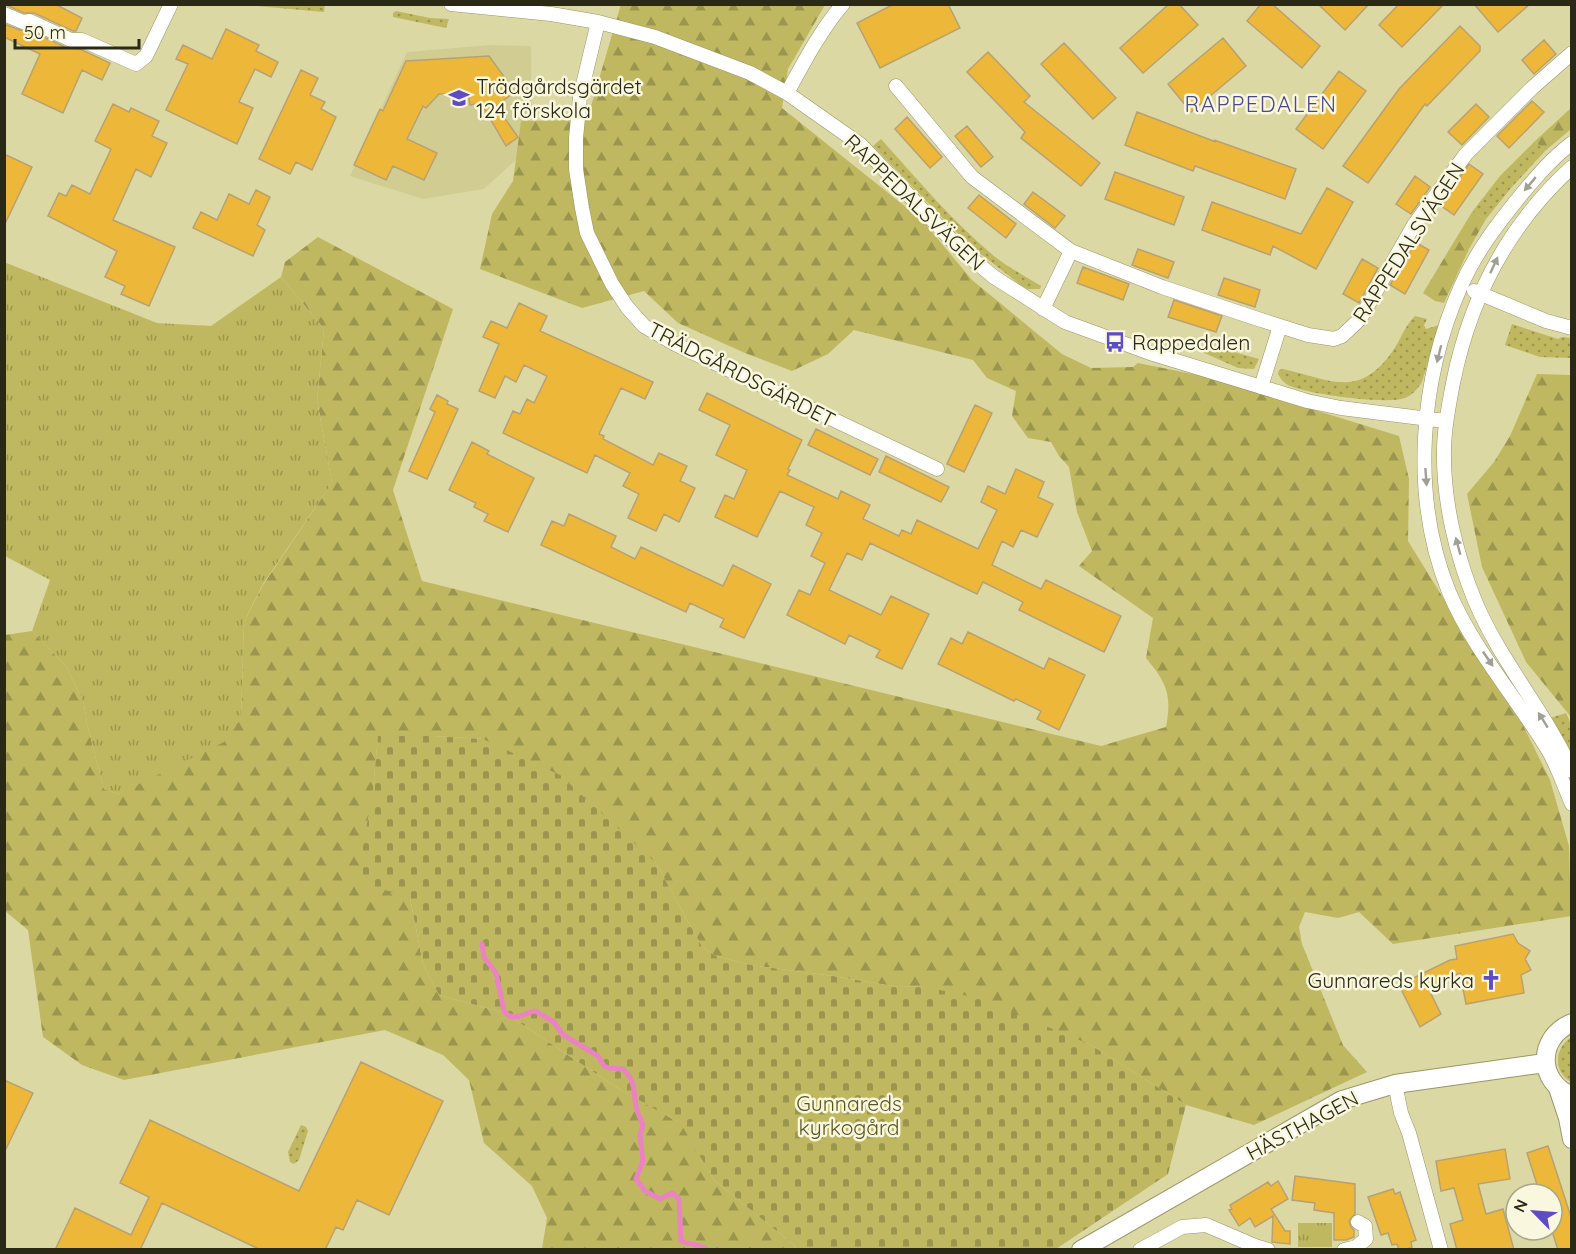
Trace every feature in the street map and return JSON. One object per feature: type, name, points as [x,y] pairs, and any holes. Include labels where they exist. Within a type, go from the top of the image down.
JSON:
[{"type":"street","points":[[4,14],[22,22],[30,21],[71,40],[82,40],[136,64],[146,56],[171,4]]},
{"type":"street","name":"RAPPEDALSVÄGEN","points":[[451,4],[551,14],[598,22],[655,37],[750,73],[788,93],[861,145],[959,248],[994,278],[1065,322],[1115,342],[1307,401],[1341,408],[1445,421]]},
{"type":"street","points":[[788,93],[813,45],[843,4]]},
{"type":"street","name":"TRÄDGÅRDSGÄRDET","points":[[598,22],[580,98],[576,168],[587,233],[612,284],[627,307],[644,326],[675,344],[937,469]]},
{"type":"street","name":"RAPPEDALSVÄGEN","points":[[896,86],[972,177],[1071,251],[1162,286],[1308,335],[1327,339],[1342,336],[1360,319],[1414,225],[1466,154],[1532,88],[1572,53]]},
{"type":"street","points":[[1572,143],[1558,153],[1534,179],[1501,220],[1479,250],[1461,285],[1438,353],[1426,419],[1425,469],[1437,550],[1450,592],[1474,637],[1549,752],[1572,804]]},
{"type":"street","points":[[1572,167],[1526,216],[1500,253],[1481,293],[1459,354],[1445,421],[1444,452],[1452,523],[1466,576],[1476,602],[1511,671],[1543,719],[1572,771]]},
{"type":"street","points":[[1043,309],[1071,251]]},
{"type":"street","points":[[1461,285],[1546,321],[1572,328]]},
{"type":"street","points":[[1261,387],[1280,326]]},
{"type":"street","points":[[1572,1023],[1560,1029],[1551,1038],[1546,1050],[1545,1063],[1549,1077],[1565,1092],[1572,1139]]},
{"type":"street","name":"HÄSTHAGEN","points":[[1081,1250],[1342,1100],[1395,1084],[1545,1063]]},
{"type":"street","points":[[1395,1084],[1401,1113],[1409,1133],[1441,1250]]},
{"type":"street","points":[[1344,1250],[1356,1247],[1366,1239],[1365,1226],[1358,1222]]},
{"type":"street","points":[[1140,1250],[1182,1227],[1206,1225],[1268,1250]]},
{"type":"shaded area","name":"Trädgårdsgärdet 124 förskola","points":[[490,45],[531,46],[532,145],[484,189],[423,199],[350,176],[407,52]]},
{"type":"green space","points":[[247,4],[325,4],[324,12],[247,5]]},
{"type":"green space","points":[[621,4],[825,5],[788,69],[782,108],[922,220],[972,280],[1062,354],[1091,368],[1133,367],[1138,363],[1207,377],[1399,436],[1409,479],[1408,541],[1515,709],[1550,780],[1569,846],[1571,916],[1393,944],[1359,912],[1338,918],[1305,912],[1299,927],[1302,944],[1343,1045],[1367,1072],[1254,1125],[1186,1105],[1089,1044],[921,986],[899,987],[751,965],[716,956],[702,947],[656,863],[483,739],[434,736],[378,737],[373,789],[410,898],[423,964],[439,995],[505,1013],[616,1087],[682,1124],[714,1180],[794,1245],[796,1250],[542,1249],[547,1218],[532,1186],[484,1143],[469,1080],[443,1055],[385,1030],[124,1080],[82,1065],[43,1037],[28,930],[5,911],[5,635],[32,631],[66,666],[84,704],[104,789],[119,794],[241,718],[244,622],[263,585],[332,483],[317,400],[324,329],[281,277],[285,262],[318,237],[453,309],[393,490],[422,581],[1101,746],[1166,727],[1168,698],[1166,690],[1159,675],[1146,658],[1153,618],[1079,566],[1092,551],[1077,512],[1069,467],[1051,442],[1028,438],[1012,416],[1016,391],[987,378],[973,360],[854,330],[828,354],[792,371],[678,323],[644,291],[582,308],[480,269],[492,214],[513,181],[521,121],[587,120]]},
{"type":"green space","points":[[396,11],[430,18],[449,19],[446,28],[393,17]]},
{"type":"green space","points":[[1571,108],[1571,129],[1545,151],[1535,141]]},
{"type":"green space","points":[[881,139],[964,229],[1000,260],[1041,286],[1040,289],[1028,289],[1021,285],[969,245],[873,146]]},
{"type":"green space","points":[[1535,141],[1545,151],[1486,219],[1472,212],[1500,176]]},
{"type":"green space","points":[[1472,212],[1486,219],[1444,303],[1435,301],[1423,293]]},
{"type":"green space","points":[[4,262],[157,323],[211,326],[281,277],[324,329],[317,400],[332,483],[263,584],[244,622],[241,718],[224,742],[119,794],[104,789],[84,704],[66,666],[32,631],[50,580],[5,556]]},
{"type":"green space","points":[[1415,316],[1427,319],[1424,325],[1426,329],[1439,325],[1422,382],[1415,392],[1405,398],[1381,400],[1346,398],[1311,392],[1288,385],[1278,374],[1279,370],[1283,369],[1329,381],[1342,382],[1355,381],[1367,376],[1379,367],[1392,352]]},
{"type":"green space","points":[[1512,324],[1558,339],[1571,338],[1571,358],[1540,357],[1505,345]]},
{"type":"green space","points":[[1206,344],[1259,359],[1254,369],[1238,368],[1202,352]]},
{"type":"green space","points":[[1537,374],[1571,375],[1571,717],[1526,662],[1482,567],[1467,494],[1494,462],[1510,436]]},
{"type":"green space","points":[[1566,713],[1571,724],[1571,755],[1550,718]]},
{"type":"green space","name":"Gunnareds kyrkogård","points":[[378,736],[483,739],[560,775],[656,863],[702,947],[716,956],[751,965],[899,987],[921,986],[977,998],[1089,1044],[1186,1105],[1168,1174],[1056,1249],[796,1249],[714,1180],[681,1124],[616,1087],[505,1013],[439,995],[423,964],[410,898],[357,881],[373,789]]},
{"type":"green space","points":[[1571,1037],[1571,1082],[1561,1072],[1558,1060],[1561,1048]]},
{"type":"green space","points":[[301,1125],[308,1131],[299,1160],[294,1164],[290,1162],[288,1152]]},
{"type":"green space","points":[[1298,1223],[1332,1223],[1332,1247],[1298,1247]]},
{"type":"building","points":[[4,4],[55,4],[82,18],[76,31],[73,31],[34,13],[24,13]]},
{"type":"building","points":[[894,4],[948,4],[960,28],[880,68],[857,23]]},
{"type":"building","points":[[1169,4],[1179,4],[1198,25],[1143,73],[1120,48]]},
{"type":"building","points":[[1261,4],[1272,4],[1320,46],[1302,68],[1247,21]]},
{"type":"building","points":[[1318,4],[1369,4],[1345,30]]},
{"type":"building","points":[[1399,4],[1444,4],[1402,47],[1379,25]]},
{"type":"building","points":[[1474,4],[1530,4],[1498,32]]},
{"type":"building","points":[[4,24],[20,30],[29,30],[67,48],[80,49],[110,63],[102,80],[82,70],[63,113],[22,94],[40,54],[4,37]]},
{"type":"building","points":[[1460,26],[1480,46],[1480,51],[1427,106],[1425,104],[1368,183],[1343,166],[1399,89]]},
{"type":"building","points":[[226,29],[259,45],[256,51],[278,62],[271,77],[255,69],[239,102],[253,108],[237,144],[166,110],[188,64],[176,59],[183,45],[212,59]]},
{"type":"building","points":[[1223,38],[1246,66],[1191,112],[1168,84]]},
{"type":"building","points":[[1544,40],[1556,54],[1534,74],[1522,60]]},
{"type":"building","points":[[1064,43],[1116,98],[1093,119],[1041,64]]},
{"type":"building","points":[[988,52],[1030,96],[1024,102],[1100,163],[1081,186],[1021,138],[1025,132],[967,72]]},
{"type":"building","points":[[489,56],[515,92],[496,106],[518,137],[506,146],[481,103],[470,105],[468,93],[439,94],[426,108],[423,106],[407,139],[437,153],[424,180],[393,166],[386,180],[354,165],[406,61]]},
{"type":"building","points":[[301,70],[318,78],[310,95],[325,102],[321,109],[336,117],[312,170],[296,162],[290,174],[259,159]]},
{"type":"building","points":[[1339,71],[1366,91],[1323,149],[1296,129]]},
{"type":"building","points":[[1532,101],[1544,112],[1509,148],[1497,136]]},
{"type":"building","points":[[113,104],[129,112],[131,108],[159,121],[152,136],[167,143],[151,177],[136,169],[113,220],[175,247],[149,306],[121,294],[125,286],[105,277],[117,251],[48,216],[59,193],[66,196],[72,185],[90,194],[111,149],[95,141]]},
{"type":"building","points":[[1476,104],[1489,117],[1462,145],[1448,132]]},
{"type":"building","points":[[1137,112],[1296,169],[1285,199],[1195,166],[1193,171],[1125,145]]},
{"type":"building","points":[[907,117],[942,157],[930,168],[895,129]]},
{"type":"building","points":[[967,126],[993,157],[981,167],[955,136]]},
{"type":"building","points":[[4,154],[32,167],[4,226]]},
{"type":"building","points":[[1469,164],[1483,174],[1454,215],[1440,205]]},
{"type":"building","points":[[1115,172],[1184,197],[1174,225],[1105,199]]},
{"type":"building","points":[[1415,176],[1430,187],[1411,214],[1396,204]]},
{"type":"building","points":[[1327,188],[1353,202],[1316,269],[1273,246],[1270,255],[1202,230],[1212,202],[1301,234]]},
{"type":"building","points":[[256,190],[270,197],[257,225],[265,230],[253,256],[193,228],[201,212],[217,220],[229,194],[249,204]]},
{"type":"building","points":[[1033,192],[1065,216],[1055,228],[1024,204]]},
{"type":"building","points":[[979,195],[1016,224],[1006,238],[968,208]]},
{"type":"building","points":[[1415,242],[1429,250],[1405,294],[1390,285]]},
{"type":"building","points":[[1138,249],[1174,262],[1168,278],[1132,265]]},
{"type":"building","points":[[1362,259],[1378,268],[1359,303],[1343,294]]},
{"type":"building","points":[[1083,267],[1129,284],[1123,300],[1077,283]]},
{"type":"building","points":[[1224,278],[1260,290],[1255,307],[1218,295]]},
{"type":"building","points":[[1174,300],[1222,316],[1216,332],[1168,317]]},
{"type":"building","points":[[519,303],[547,316],[540,331],[653,382],[645,399],[621,388],[599,434],[604,436],[603,439],[653,465],[659,453],[687,466],[680,481],[695,488],[679,522],[664,514],[656,531],[628,518],[639,494],[623,486],[630,473],[595,455],[587,473],[503,433],[513,411],[520,414],[527,399],[534,403],[547,376],[524,365],[516,382],[505,376],[495,398],[479,391],[499,344],[483,337],[491,321],[507,328]]},
{"type":"building","points":[[707,393],[802,440],[787,475],[838,499],[841,491],[870,505],[863,519],[899,536],[902,530],[911,534],[917,520],[978,549],[997,510],[981,502],[988,486],[1005,494],[1016,469],[1044,482],[1038,497],[1053,504],[1037,537],[1021,530],[1013,547],[1002,541],[992,565],[1041,589],[1046,580],[1121,616],[1104,652],[1019,610],[1023,602],[983,582],[977,594],[870,543],[862,560],[847,553],[829,590],[881,615],[891,596],[929,614],[902,669],[876,657],[880,650],[849,635],[845,644],[787,615],[799,590],[810,595],[825,563],[811,556],[822,533],[806,525],[814,507],[780,491],[757,537],[715,517],[725,495],[734,499],[747,470],[716,455],[730,425],[699,410]]},
{"type":"building","points":[[437,395],[448,401],[447,404],[458,409],[427,479],[409,471],[435,412],[430,409]]},
{"type":"building","points":[[975,405],[992,413],[964,472],[947,464]]},
{"type":"building","points":[[816,429],[878,459],[870,475],[808,445]]},
{"type":"building","points":[[472,442],[489,451],[487,454],[534,478],[508,532],[484,521],[488,514],[474,507],[476,503],[449,490]]},
{"type":"building","points":[[886,456],[949,487],[941,502],[879,472]]},
{"type":"building","points":[[569,514],[616,536],[611,547],[635,559],[641,547],[723,586],[733,565],[771,584],[744,638],[720,627],[724,619],[690,603],[686,612],[541,545],[552,521],[564,526]]},
{"type":"building","points":[[968,632],[1044,669],[1049,658],[1085,675],[1059,730],[1037,719],[1041,711],[1016,699],[1014,701],[938,664],[951,638],[962,644]]},
{"type":"building","name":"Gunnareds kyrka","points":[[1513,934],[1518,943],[1530,951],[1525,959],[1531,970],[1521,975],[1524,993],[1466,1004],[1460,973],[1428,988],[1441,1014],[1420,1027],[1399,985],[1450,960],[1457,959],[1455,946]]},
{"type":"building","points":[[361,1062],[443,1101],[389,1215],[357,1200],[343,1230],[336,1227],[325,1250],[261,1250],[162,1203],[140,1250],[55,1250],[75,1208],[131,1235],[149,1197],[120,1183],[150,1120],[299,1191]]},
{"type":"building","points":[[4,1080],[33,1093],[4,1153]]},
{"type":"building","points":[[1548,1146],[1560,1182],[1536,1182],[1527,1153]]},
{"type":"building","points":[[1505,1149],[1510,1179],[1478,1184],[1486,1214],[1503,1209],[1504,1242],[1512,1242],[1514,1250],[1457,1250],[1450,1224],[1463,1220],[1454,1188],[1441,1191],[1436,1161]]},
{"type":"building","points":[[1295,1176],[1355,1184],[1355,1214],[1349,1221],[1354,1230],[1354,1237],[1334,1240],[1334,1213],[1314,1210],[1315,1203],[1292,1200]]},
{"type":"building","points":[[1278,1181],[1288,1199],[1271,1209],[1285,1231],[1290,1231],[1290,1244],[1272,1242],[1273,1216],[1255,1227],[1250,1218],[1239,1226],[1229,1210],[1232,1209],[1230,1205],[1268,1182],[1271,1186]]},
{"type":"building","points":[[1393,1189],[1395,1194],[1400,1192],[1416,1240],[1411,1242],[1412,1247],[1405,1250],[1399,1250],[1397,1244],[1392,1245],[1388,1233],[1381,1235],[1368,1197]]},
{"type":"building","points":[[1564,1195],[1572,1220],[1572,1250],[1558,1250],[1555,1242],[1564,1242]]},
{"type":"waterway","points":[[482,944],[484,957],[496,973],[504,1011],[507,1015],[514,1017],[535,1011],[554,1022],[562,1034],[598,1056],[604,1066],[623,1069],[627,1074],[632,1082],[636,1108],[643,1125],[640,1135],[643,1161],[636,1179],[645,1191],[660,1199],[672,1193],[679,1199],[681,1241],[708,1250]]},
{"type":"place","name":"Trädgårdsgärdet 124 förskola","points":[[459,98]]},
{"type":"place","name":"Rappedalen","points":[[1115,342]]},
{"type":"place","name":"Gunnareds kyrka","points":[[1491,980]]},
{"type":"district","name":"RAPPEDALEN","points":[[1261,104]]}]
